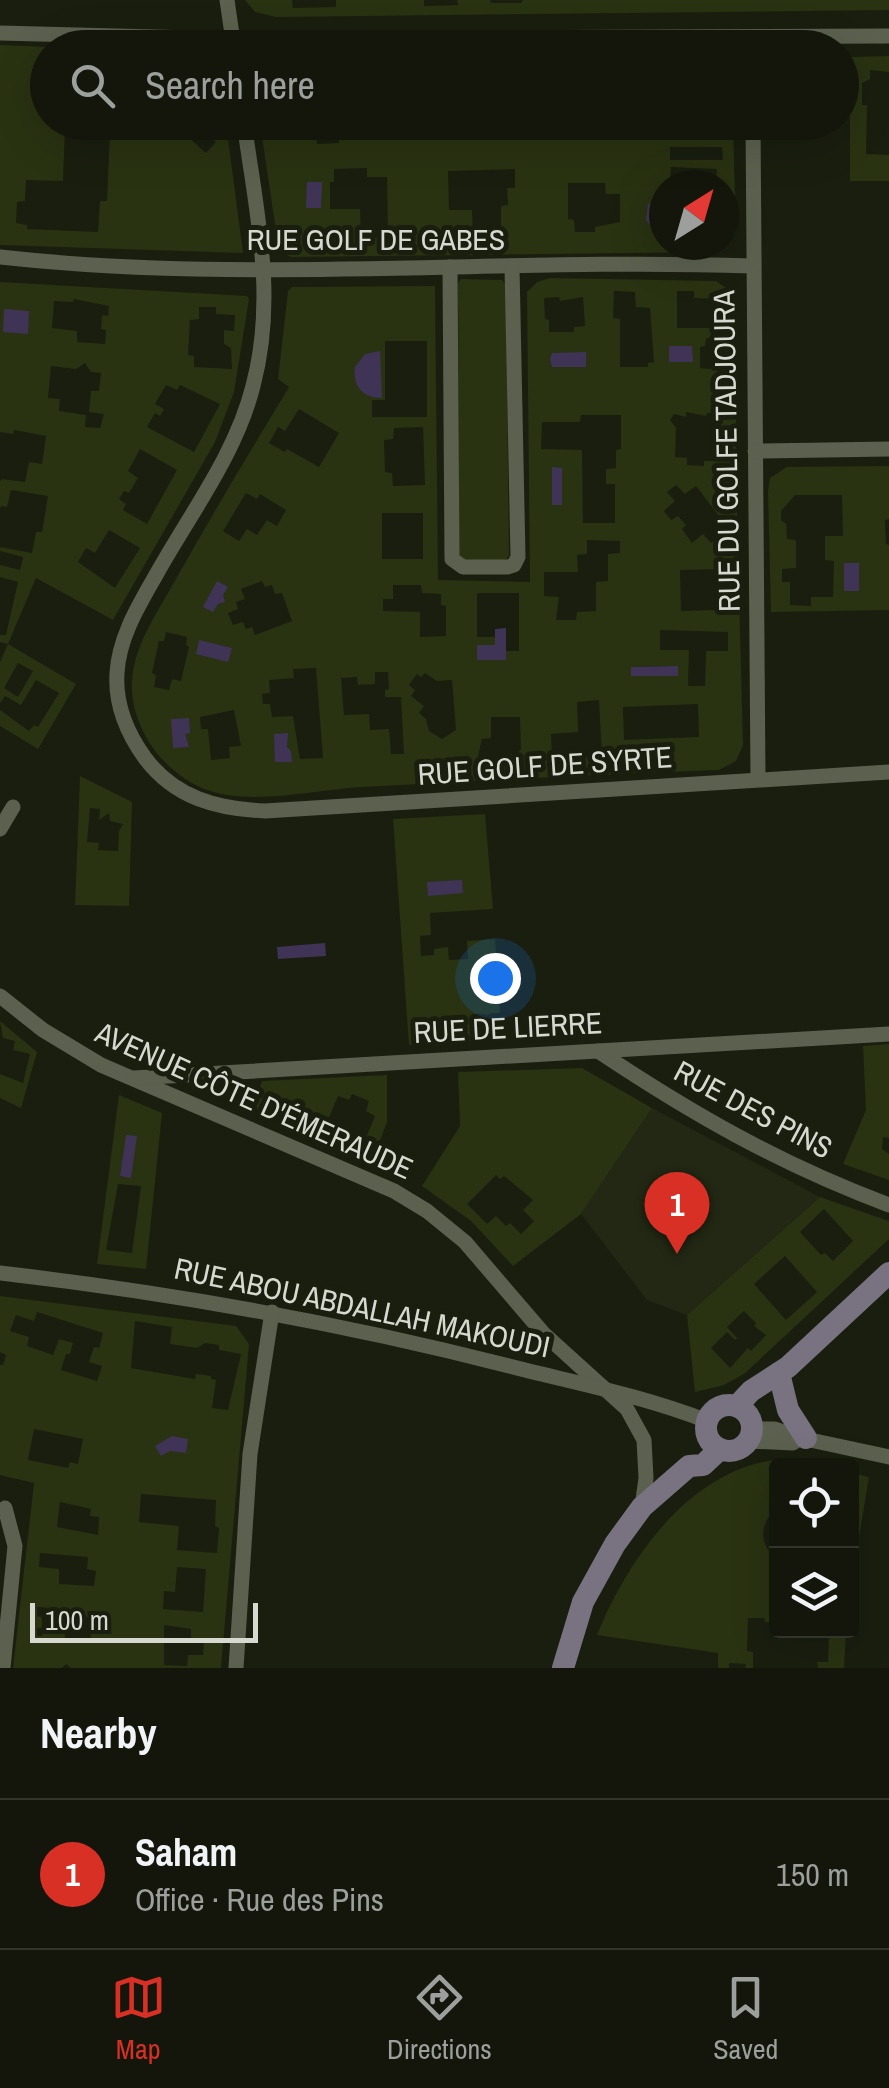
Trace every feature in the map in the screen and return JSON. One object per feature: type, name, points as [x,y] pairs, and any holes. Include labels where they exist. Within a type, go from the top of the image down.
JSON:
[{"type":"main road","points":[[712,1436],[733,1451],[776,1375],[889,1273]]},
{"type":"main road","points":[[776,1375],[803,1438]]},
{"type":"main road","points":[[563,1668],[584,1602],[615,1544],[642,1506],[689,1466],[703,1465],[716,1409],[747,1423]]},
{"type":"street","points":[[228,0],[232,30]]},
{"type":"street","points":[[0,33],[30,34]]},
{"type":"street","points":[[859,37],[889,36]]},
{"type":"street","points":[[247,140],[265,269]]},
{"type":"street","name":"RUE DU GOLFE TADJOURA","points":[[753,140],[758,780]]},
{"type":"street","name":"RUE GOLF DE GABES","points":[[0,257],[265,269],[752,266]]},
{"type":"street","points":[[450,267],[452,559],[463,566],[508,567],[514,566],[518,557],[512,267]]},
{"type":"street","name":"RUE GOLF DE SYRTE","points":[[265,269],[263,338],[245,412],[225,456],[134,614],[122,644],[117,671],[118,702],[135,744],[163,778],[205,803],[264,811],[889,772]]},
{"type":"street","points":[[755,450],[889,448]]},
{"type":"street","points":[[0,829],[13,807]]},
{"type":"street","name":"AVENUE CÔTE D'ÉMERAUDE","points":[[0,996],[61,1042],[130,1079],[383,1186],[427,1211],[465,1242],[536,1326],[626,1409],[644,1440],[646,1478],[642,1506]]},
{"type":"street","name":"RUE DE LIERRE","points":[[130,1079],[889,1034]]},
{"type":"street","name":"RUE DES PINS","points":[[597,1051],[748,1144],[799,1170],[889,1205]]},
{"type":"street","name":"RUE ABOU ABDALLAH MAKOUDI","points":[[0,1274],[154,1292],[436,1347],[662,1403],[712,1436]]},
{"type":"street","points":[[236,1668],[249,1470],[272,1312]]},
{"type":"street","points":[[747,1423],[793,1442],[803,1438],[889,1457]]},
{"type":"street","points":[[3,1668],[15,1546],[6,1508]]},
{"type":"shaded area","points":[[245,0],[292,0],[293,8],[336,7],[336,0],[424,0],[424,6],[458,5],[457,0],[889,0],[889,10],[276,17],[255,12]]},
{"type":"shaded area","points":[[0,45],[30,46],[30,140],[65,140],[63,181],[26,180],[25,201],[17,202],[16,223],[27,225],[27,229],[98,232],[100,201],[107,201],[110,140],[191,140],[206,153],[214,140],[228,140],[243,253],[0,245]]},
{"type":"shaded area","points":[[889,56],[889,72],[870,70],[870,79],[862,83],[862,105],[867,105],[866,154],[889,155],[889,181],[850,181],[850,140],[859,140],[859,57]]},
{"type":"shaded area","points":[[263,140],[317,140],[317,144],[339,140],[733,140],[734,170],[649,170],[649,253],[291,257],[279,251]],"holes":[[[670,147],[722,147],[723,160],[670,160]],[[367,168],[367,177],[387,177],[388,237],[361,237],[360,209],[330,209],[334,169]],[[515,169],[515,188],[507,188],[508,205],[501,206],[501,228],[490,229],[490,236],[473,236],[472,210],[449,210],[448,171]],[[568,183],[605,183],[606,194],[620,194],[620,222],[595,227],[595,232],[575,232],[574,220],[568,219]]]},
{"type":"shaded area","points":[[307,182],[322,182],[321,208],[306,208]]},
{"type":"shaded area","points":[[550,278],[716,281],[736,300],[743,745],[736,761],[719,770],[361,787],[265,797],[210,791],[176,772],[149,742],[140,724],[132,686],[134,666],[152,620],[289,387],[278,379],[288,291],[292,287],[435,286],[438,580],[530,582],[527,292],[537,282]],"holes":[[[614,291],[635,292],[636,307],[650,308],[654,362],[648,363],[648,367],[620,367],[620,319],[613,318]],[[677,291],[694,291],[694,298],[724,299],[726,364],[700,368],[700,347],[705,346],[706,338],[711,338],[711,328],[677,328]],[[559,297],[560,301],[583,297],[585,326],[574,327],[574,332],[549,332],[549,320],[545,319],[544,298]],[[385,341],[427,341],[427,417],[372,417],[372,400],[385,400]],[[299,409],[339,433],[319,467],[287,449],[285,452],[269,443],[278,427],[285,431]],[[686,412],[706,416],[716,413],[714,461],[704,461],[704,466],[687,465],[687,458],[675,457],[676,428],[670,420],[674,414],[686,417]],[[581,415],[621,415],[621,449],[616,450],[616,468],[606,469],[606,484],[615,484],[615,523],[583,523],[582,450],[541,449],[542,422],[580,422]],[[423,427],[425,485],[393,486],[392,473],[385,472],[384,440],[393,439],[394,428]],[[676,485],[685,494],[696,486],[729,529],[711,543],[703,534],[692,543],[678,516],[671,520],[664,511],[675,501],[667,492]],[[246,493],[257,499],[260,494],[286,510],[277,526],[267,520],[257,535],[247,529],[239,541],[223,531]],[[382,513],[423,513],[423,559],[382,559]],[[587,540],[620,541],[620,553],[608,554],[608,581],[596,582],[596,611],[577,612],[576,620],[556,620],[559,597],[544,596],[544,572],[578,572],[577,555],[587,554]],[[727,569],[727,584],[717,584],[717,610],[681,611],[680,570]],[[262,581],[265,587],[272,585],[275,594],[282,593],[292,621],[255,635],[252,627],[246,629],[243,622],[233,625],[228,613],[238,609],[236,602],[245,599],[241,589]],[[393,585],[421,585],[422,593],[441,594],[441,605],[446,606],[446,636],[420,637],[420,612],[383,611],[383,599],[393,599]],[[477,593],[519,593],[519,651],[506,651],[506,659],[495,637],[477,637]],[[660,630],[728,632],[728,651],[706,651],[705,686],[688,686],[689,650],[660,650]],[[166,632],[187,637],[189,647],[181,681],[172,679],[169,690],[154,687],[156,675],[152,673],[159,641],[164,641]],[[677,666],[677,676],[632,676],[632,667]],[[316,668],[323,758],[300,759],[293,716],[272,717],[270,704],[263,704],[262,694],[270,693],[269,680],[294,678],[293,669]],[[375,672],[388,672],[389,689],[385,690],[385,697],[401,697],[404,754],[391,754],[389,729],[370,730],[369,714],[344,715],[341,678],[357,677],[358,685],[375,684]],[[425,673],[437,681],[452,680],[456,730],[442,739],[429,731],[426,719],[419,713],[424,706],[411,696],[415,690],[409,685],[417,674],[421,677]],[[599,700],[602,756],[552,759],[551,734],[578,732],[577,702]],[[698,704],[699,737],[624,740],[623,707]],[[234,710],[241,746],[229,747],[230,758],[211,760],[208,729],[201,729],[200,717]],[[491,717],[520,717],[521,749],[517,754],[505,754],[505,766],[499,766],[499,770],[487,770],[482,756],[478,756],[482,739],[491,738]]]},
{"type":"shaded area","points":[[461,279],[502,280],[506,285],[509,556],[506,560],[464,561],[459,556]]},
{"type":"shaded area","points":[[0,282],[249,299],[234,392],[215,442],[113,620],[36,578],[8,644],[0,642],[0,635],[6,635],[18,582],[0,577],[0,565],[20,570],[23,557],[0,551],[0,547],[32,553],[36,532],[42,532],[48,496],[11,490],[7,507],[0,509],[0,481],[25,482],[29,462],[42,464],[46,436],[14,430],[13,434],[0,432]],"holes":[[[74,299],[109,306],[108,316],[102,315],[105,344],[77,342],[77,331],[52,328],[54,301]],[[199,307],[216,307],[216,314],[235,315],[234,331],[224,330],[224,344],[231,348],[232,369],[194,367],[194,356],[188,355],[190,320],[199,319]],[[85,363],[91,372],[101,373],[99,391],[91,391],[89,412],[104,414],[100,428],[85,427],[86,415],[59,411],[60,399],[48,398],[51,366],[76,369]],[[166,385],[177,390],[180,385],[220,404],[194,452],[147,427],[155,413],[160,416],[164,409],[155,404]],[[140,449],[177,470],[147,524],[123,510],[126,504],[119,499],[124,491],[129,493],[138,478],[128,471]],[[109,530],[140,548],[115,588],[78,562],[86,548],[95,553]]]},
{"type":"shaded area","points":[[4,309],[29,311],[28,334],[3,332]]},
{"type":"shaded area","points":[[669,346],[692,346],[693,362],[669,362]]},
{"type":"shaded area","points":[[380,351],[382,398],[364,393],[354,374],[365,354]]},
{"type":"shaded area","points":[[586,352],[586,367],[552,367],[552,353]]},
{"type":"shaded area","points":[[889,466],[889,519],[885,520],[889,610],[771,612],[768,491],[770,478],[787,467]],"holes":[[[795,495],[842,495],[843,536],[825,536],[825,560],[834,561],[833,597],[811,597],[811,606],[790,605],[790,582],[782,582],[782,569],[796,568],[796,540],[787,539],[781,511]]]},
{"type":"shaded area","points":[[552,467],[562,468],[562,505],[552,505]]},
{"type":"shaded area","points":[[844,563],[859,563],[859,591],[844,591]]},
{"type":"shaded area","points":[[217,581],[228,587],[223,595],[225,602],[213,612],[203,607]]},
{"type":"shaded area","points":[[506,628],[506,660],[477,660],[477,645],[495,645],[495,629]]},
{"type":"shaded area","points":[[199,640],[232,648],[228,662],[196,654]]},
{"type":"shaded area","points":[[8,644],[76,684],[38,749],[0,726],[0,710],[29,731],[34,725],[38,727],[59,693],[36,680],[21,705],[5,696],[0,703],[0,662]],"holes":[[[18,663],[33,671],[18,697],[4,688]]]},
{"type":"shaded area","points":[[678,666],[678,676],[631,676],[631,667]]},
{"type":"shaded area","points":[[189,718],[190,733],[185,734],[189,747],[173,748],[171,719]]},
{"type":"shaded area","points":[[288,733],[292,762],[275,762],[274,734]]},
{"type":"shaded area","points":[[80,776],[132,802],[129,906],[75,905]],"holes":[[[90,808],[100,809],[99,820],[109,813],[110,821],[123,824],[118,851],[98,850],[99,843],[87,842]]]},
{"type":"shaded area","points":[[485,814],[493,909],[430,913],[431,935],[420,936],[421,956],[434,955],[434,949],[448,947],[449,960],[468,959],[467,941],[495,939],[502,1040],[409,1045],[393,819]]},
{"type":"shaded area","points":[[462,880],[463,893],[428,896],[427,882]]},
{"type":"shaded area","points":[[325,943],[326,956],[278,959],[277,947]]},
{"type":"shaded area","points":[[0,1021],[37,1052],[21,1108],[0,1098],[0,1074],[23,1083],[30,1054],[13,1050],[15,1041],[3,1038]]},
{"type":"shaded area","points":[[889,1044],[889,1138],[883,1137],[882,1149],[889,1154],[889,1180],[843,1164],[866,1110],[863,1046]]},
{"type":"shaded area","points":[[582,1068],[652,1108],[581,1214],[513,1266],[471,1221],[422,1186],[460,1126],[458,1072]],"holes":[[[496,1175],[500,1179],[504,1176],[533,1200],[523,1210],[534,1221],[521,1234],[496,1216],[487,1224],[467,1204]]]},
{"type":"shaded area","points":[[387,1075],[387,1122],[372,1162],[253,1108],[262,1081]],"holes":[[[352,1094],[369,1101],[366,1111],[375,1116],[363,1145],[324,1129],[338,1096],[349,1100]]]},
{"type":"shaded area","points":[[119,1095],[162,1113],[146,1269],[97,1264]],"holes":[[[118,1184],[141,1186],[132,1253],[106,1250]]]},
{"type":"shaded area","points":[[652,1108],[820,1197],[687,1315],[647,1300],[581,1214]]},
{"type":"shaded area","points":[[126,1135],[137,1136],[131,1178],[120,1176]]},
{"type":"shaded area","points":[[820,1197],[889,1221],[889,1239],[744,1374],[724,1385],[695,1392],[687,1315]],"holes":[[[824,1209],[853,1241],[833,1261],[825,1253],[821,1255],[800,1232]],[[785,1256],[817,1292],[786,1320],[754,1284]],[[744,1311],[766,1335],[730,1368],[711,1348],[727,1332],[737,1338],[727,1327]]]},
{"type":"shaded area","points":[[0,1296],[236,1326],[249,1344],[221,1668],[71,1668],[66,1664],[62,1668],[13,1668],[34,1483],[0,1475],[0,1365],[6,1355],[0,1352]],"holes":[[[37,1312],[103,1333],[89,1362],[102,1366],[97,1381],[61,1370],[73,1343],[59,1339],[53,1355],[27,1346],[29,1337],[10,1331],[16,1315],[34,1321]],[[135,1321],[172,1327],[170,1344],[197,1348],[205,1343],[241,1354],[228,1410],[212,1408],[216,1380],[196,1374],[195,1379],[131,1368]],[[34,1429],[83,1439],[78,1464],[70,1462],[68,1468],[28,1460]],[[141,1494],[216,1500],[217,1553],[177,1550],[179,1526],[139,1522]],[[60,1502],[91,1509],[90,1516],[99,1517],[98,1535],[57,1527]],[[40,1553],[88,1557],[87,1569],[96,1571],[94,1586],[59,1584],[59,1569],[39,1567]],[[177,1567],[206,1569],[203,1612],[163,1609],[164,1591],[175,1592]],[[37,1607],[68,1609],[69,1616],[98,1618],[98,1631],[91,1631],[90,1641],[65,1639],[65,1632],[43,1630],[42,1636],[37,1636],[37,1628],[42,1628]],[[164,1625],[191,1629],[191,1639],[204,1640],[203,1655],[188,1655],[187,1666],[164,1665]]]},
{"type":"shaded area","points":[[172,1436],[188,1439],[186,1453],[170,1451],[161,1456],[155,1446]]},
{"type":"shaded area","points":[[769,1462],[769,1517],[763,1534],[769,1551],[769,1622],[764,1618],[748,1618],[747,1651],[753,1652],[753,1668],[729,1663],[729,1668],[718,1668],[718,1653],[597,1635],[625,1578],[665,1524],[715,1481]]},
{"type":"shaded area","points":[[859,1475],[869,1477],[859,1538]]},
{"type":"shaded area","points":[[829,1638],[846,1638],[844,1668],[818,1668],[817,1662],[828,1662]]},
{"type":"place","name":"Saham","points":[[677,1254]]}]
